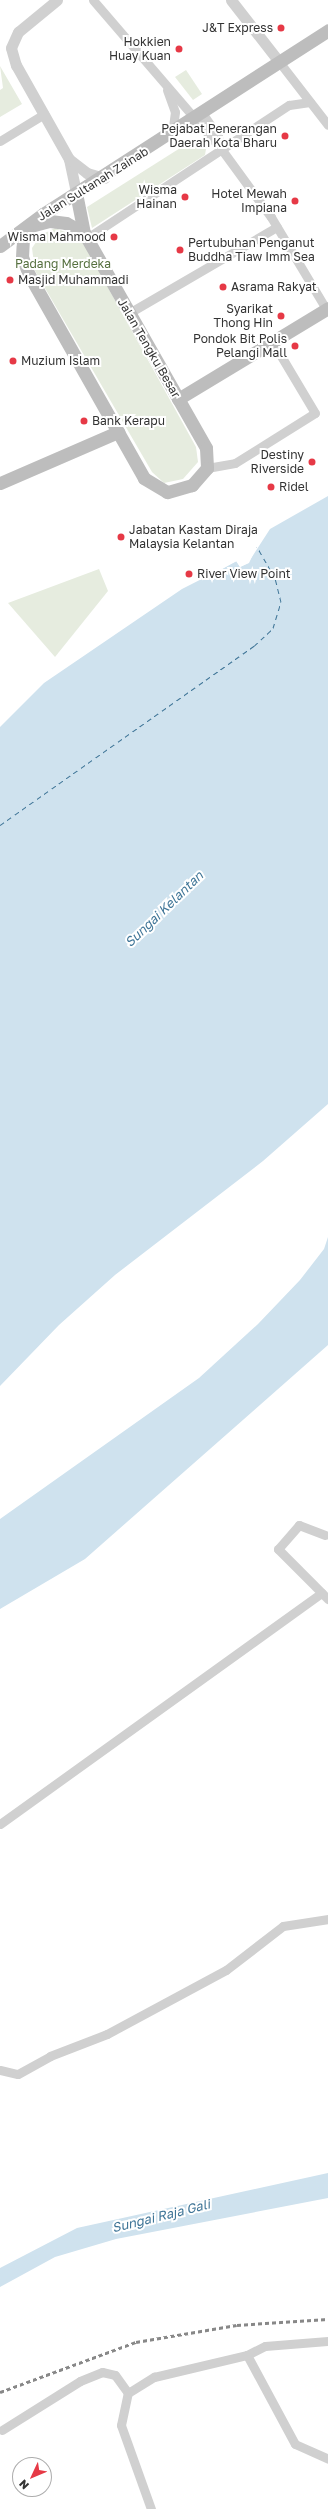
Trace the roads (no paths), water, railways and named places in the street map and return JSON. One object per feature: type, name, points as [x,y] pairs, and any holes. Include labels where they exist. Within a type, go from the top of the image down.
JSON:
[{"type":"main road","name":"Jalan Sultanah Zainab","points":[[0,246],[76,193],[104,178],[199,117],[328,30]]},
{"type":"main road","name":"Jalan Tengku Besar","points":[[76,193],[85,236],[206,448],[207,468]]},
{"type":"main road","points":[[85,236],[58,221],[27,227],[22,248],[29,275],[144,478],[158,490],[185,488],[207,468]]},
{"type":"main road","points":[[178,399],[327,308]]},
{"type":"main road","points":[[0,483],[118,432]]},
{"type":"street","points":[[57,0],[18,32],[11,48],[16,65],[69,159],[76,193]]},
{"type":"street","points":[[93,0],[113,20],[165,86],[199,117],[277,227],[327,308]]},
{"type":"street","points":[[102,0],[113,20]]},
{"type":"street","points":[[231,0],[328,125]]},
{"type":"street","points":[[165,86],[175,112],[171,134]]},
{"type":"street","points":[[85,236],[222,150],[289,105],[310,102]]},
{"type":"street","points":[[0,142],[44,114]]},
{"type":"street","points":[[69,159],[87,173],[104,178]]},
{"type":"street","points":[[130,313],[277,227]]},
{"type":"street","points":[[207,468],[235,463],[315,413],[272,342]]},
{"type":"street","points":[[0,1824],[325,1596],[278,1549],[299,1526],[325,1534]]},
{"type":"street","points":[[0,2070],[18,2074],[50,2056],[106,2035],[226,1970],[283,1926],[328,1919]]},
{"type":"street","points":[[151,2509],[121,2425],[128,2393],[154,2376],[248,2355],[267,2346],[328,2341]]},
{"type":"street","points":[[248,2355],[294,2444],[328,2459]]},
{"type":"street","points":[[2,2430],[80,2381],[102,2372],[115,2375],[128,2393]]},
{"type":"water","name":"Sungai Kelantan","points":[[328,496],[328,1104],[263,1161],[115,1275],[59,1325],[0,1386],[0,727],[44,683],[182,589],[237,561],[240,567],[248,563],[270,529]]},
{"type":"water","points":[[328,1237],[328,1345],[85,1559],[0,1609],[0,1519],[199,1378],[258,1324],[300,1280],[324,1249]]},
{"type":"water","name":"Sungai Raja Gali","points":[[328,2173],[328,2198],[116,2239],[55,2257],[0,2287],[0,2268],[77,2228]]},
{"type":"railway","points":[[0,2392],[136,2342],[237,2325],[328,2319]]},
{"type":"place","name":"J&T Express","points":[[281,28]]},
{"type":"place","name":"Hokkien Huay Kuan","points":[[179,49]]},
{"type":"place","name":"Pejabat Penerangan Daerah Kota Bharu","points":[[285,136]]},
{"type":"place","name":"Wisma Hainan","points":[[185,197]]},
{"type":"place","name":"Hotel Mewah Impiana","points":[[295,201]]},
{"type":"place","name":"Wisma Mahmood","points":[[114,237]]},
{"type":"place","name":"Pertubuhan Penganut Buddha Tiaw Imm Sea","points":[[180,250]]},
{"type":"place","name":"Masjid Muhammadi","points":[[10,280]]},
{"type":"place","name":"Asrama Rakyat","points":[[223,287]]},
{"type":"place","name":"Syarikat Thong Hin","points":[[281,316]]},
{"type":"place","name":"Pondok Bit Polis Pelangi Mall","points":[[295,346]]},
{"type":"place","name":"Muzium Islam","points":[[13,361]]},
{"type":"place","name":"Bank Kerapu","points":[[84,421]]},
{"type":"place","name":"Destiny Riverside","points":[[312,462]]},
{"type":"place","name":"Ridel","points":[[271,487]]},
{"type":"place","name":"Jabatan Kastam Diraja Malaysia Kelantan","points":[[121,537]]},
{"type":"place","name":"River View Point","points":[[189,574]]},
{"type":"park label","name":"Padang Merdeka","points":[[63,264]]}]
